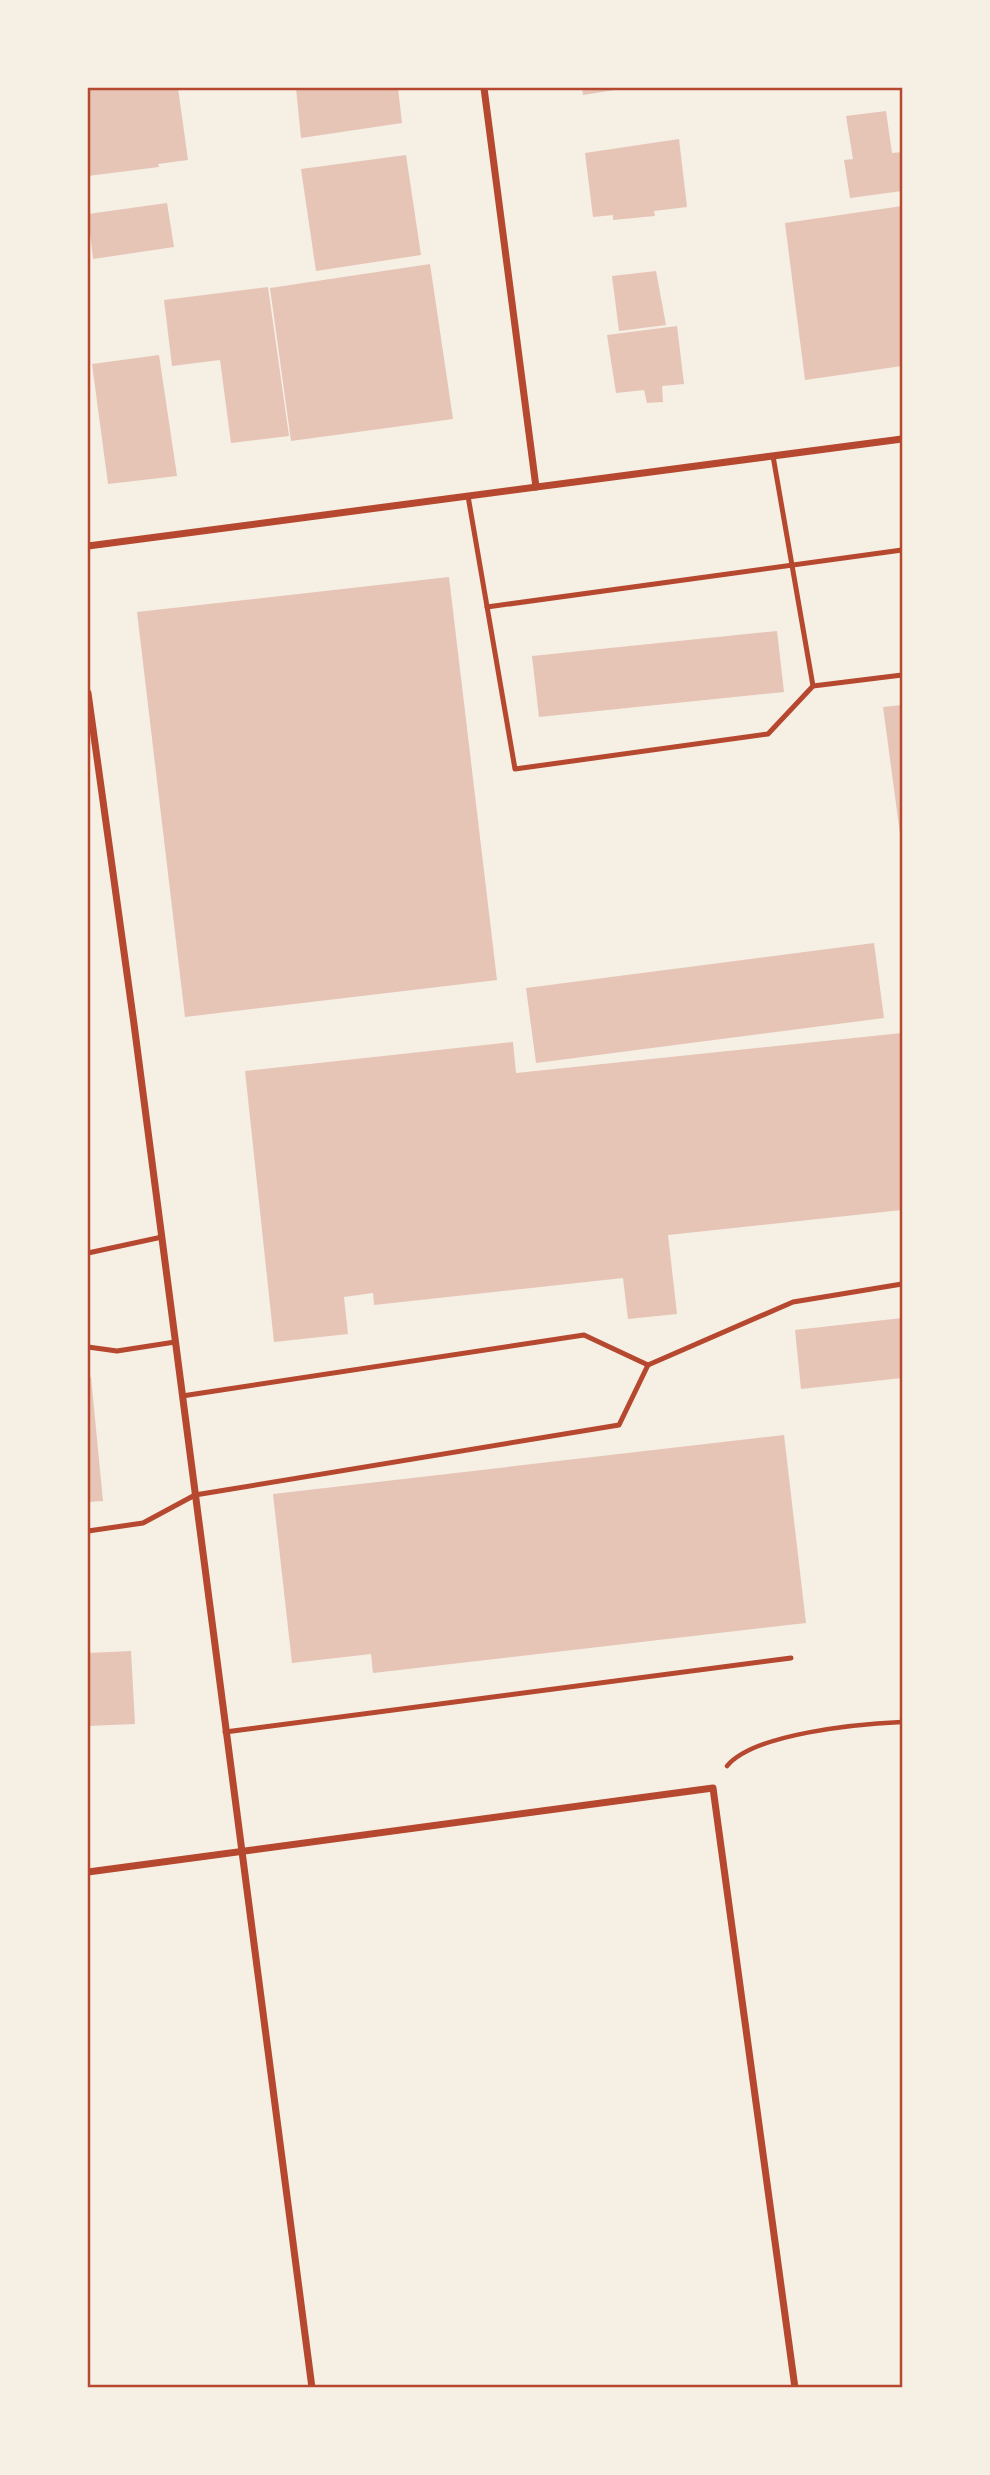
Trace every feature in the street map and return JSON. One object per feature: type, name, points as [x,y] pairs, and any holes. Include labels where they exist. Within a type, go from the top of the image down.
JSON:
[{"type":"street","points":[[484,88],[536,487]]},
{"type":"street","points":[[88,546],[902,439]]},
{"type":"street","points":[[88,693],[312,2388]]},
{"type":"street","points":[[88,1872],[713,1788],[796,2388]]},
{"type":"lane","points":[[772,456],[813,686]]},
{"type":"lane","points":[[468,496],[515,769],[768,734],[813,686],[902,675]]},
{"type":"lane","points":[[487,607],[902,550]]},
{"type":"lane","points":[[88,1252],[162,1237]]},
{"type":"lane","points":[[88,1531],[143,1523],[195,1495],[619,1425],[648,1365],[793,1302],[902,1284]]},
{"type":"lane","points":[[182,1396],[584,1335],[648,1365]]},
{"type":"lane","points":[[88,1347],[117,1351],[175,1342]]},
{"type":"lane","points":[[225,1732],[791,1658]]},
{"type":"path","points":[[713,1788],[728,1764],[754,1747],[826,1732],[902,1722]]},
{"type":"building","points":[[88,88],[178,88],[188,160],[158,164],[159,167],[88,176]]},
{"type":"building","points":[[296,88],[398,88],[402,123],[301,138]]},
{"type":"building","points":[[582,88],[621,88],[621,89],[583,95]]},
{"type":"building","points":[[886,111],[892,153],[902,152],[902,191],[850,198],[844,160],[853,159],[846,116]]},
{"type":"building","points":[[679,139],[687,207],[654,211],[655,216],[613,220],[613,215],[593,217],[585,153]]},
{"type":"building","points":[[406,155],[421,255],[316,271],[301,169]]},
{"type":"building","points":[[167,203],[174,247],[93,259],[88,214]]},
{"type":"building","points":[[902,206],[902,366],[805,380],[785,223]]},
{"type":"building","points":[[430,264],[453,419],[291,441],[270,288]]},
{"type":"building","points":[[656,271],[666,325],[619,331],[612,276]]},
{"type":"building","points":[[268,287],[289,436],[231,443],[220,360],[172,366],[164,300]]},
{"type":"building","points":[[677,326],[684,384],[662,386],[663,402],[647,403],[644,390],[616,393],[607,335]]},
{"type":"building","points":[[159,355],[177,476],[108,484],[92,364]]},
{"type":"building","points":[[449,577],[497,980],[185,1017],[137,612]]},
{"type":"building","points":[[777,631],[784,692],[539,717],[532,656]]},
{"type":"building","points":[[902,705],[902,841],[901,841],[883,707]]},
{"type":"building","points":[[874,943],[884,1018],[536,1063],[526,988]]},
{"type":"building","points":[[902,1033],[902,1210],[668,1235],[677,1314],[628,1319],[623,1278],[374,1305],[373,1293],[344,1297],[348,1334],[274,1342],[245,1071],[513,1042],[516,1073]]},
{"type":"building","points":[[902,1318],[902,1378],[801,1389],[795,1330]]},
{"type":"building","points":[[91,1377],[103,1501],[88,1502],[88,1378]]},
{"type":"building","points":[[784,1435],[806,1623],[373,1673],[371,1654],[292,1663],[273,1494]]},
{"type":"building","points":[[131,1651],[135,1724],[88,1726],[88,1653]]}]
